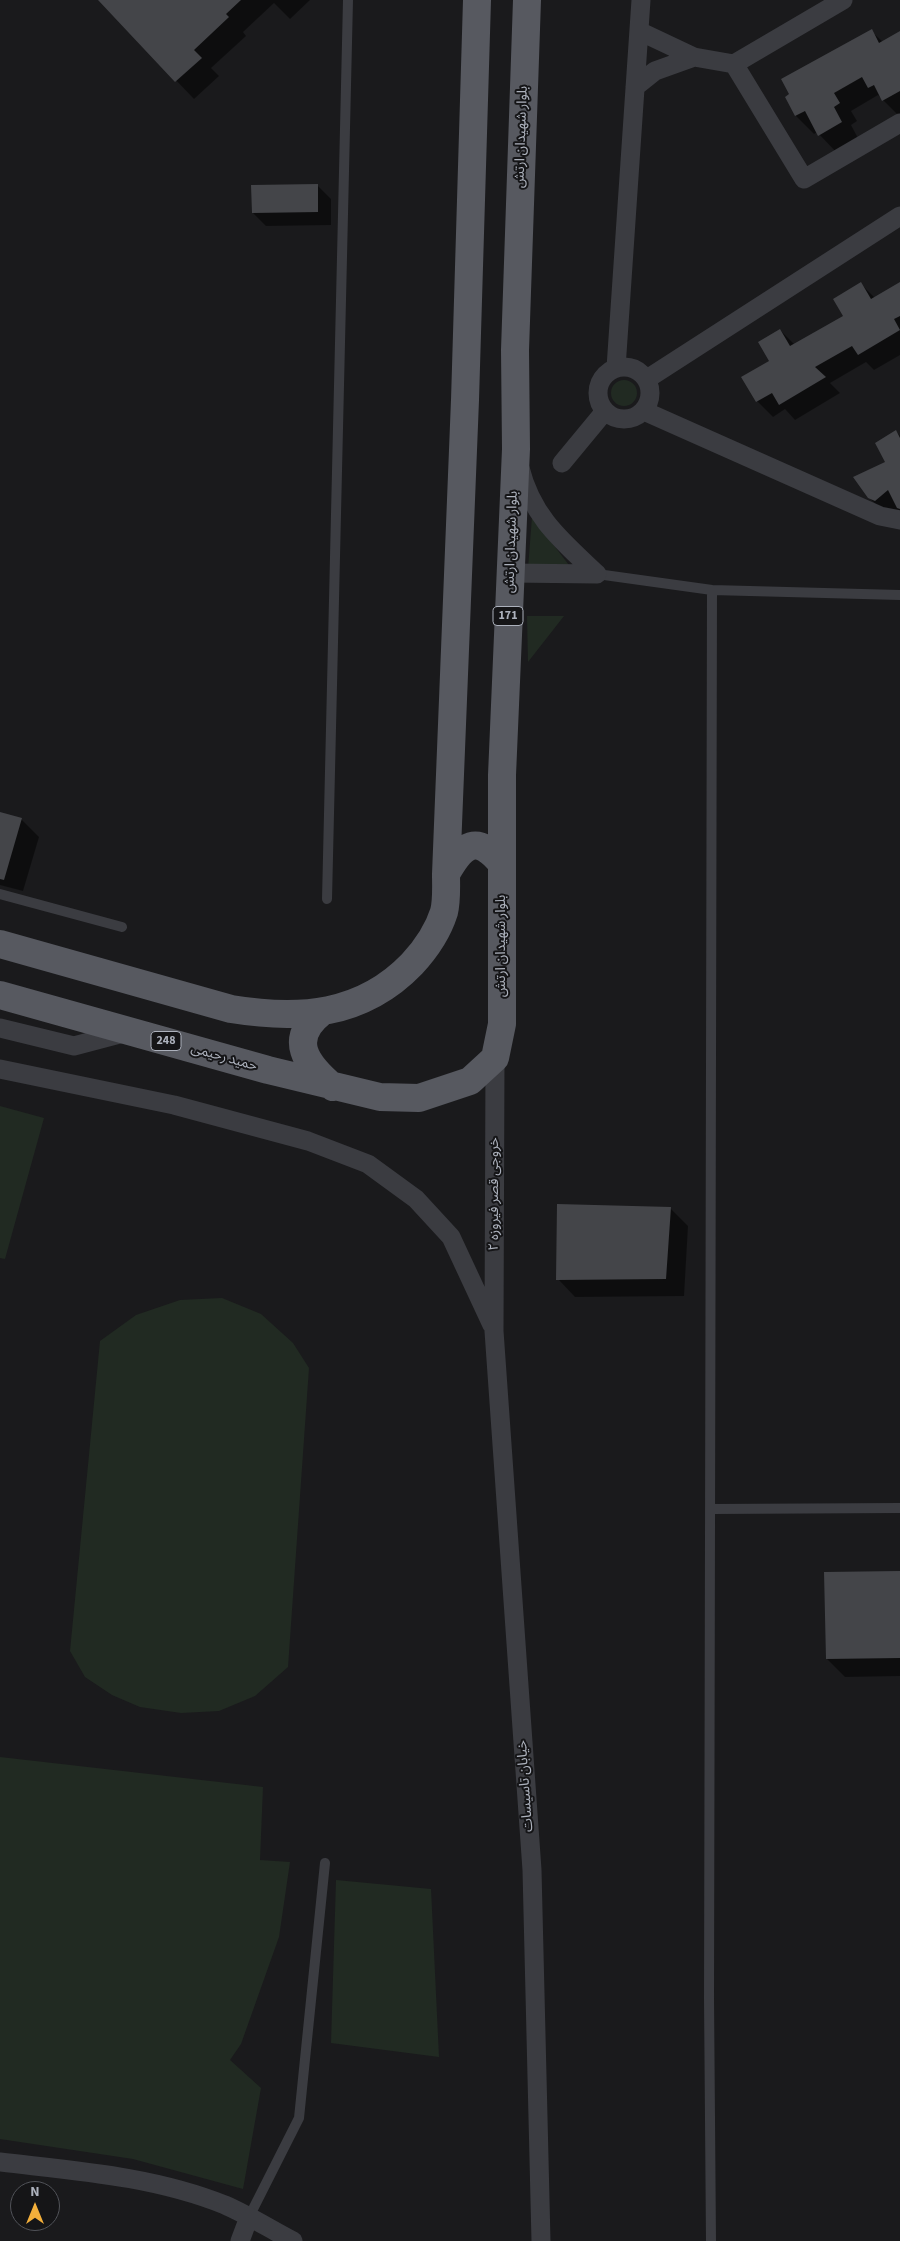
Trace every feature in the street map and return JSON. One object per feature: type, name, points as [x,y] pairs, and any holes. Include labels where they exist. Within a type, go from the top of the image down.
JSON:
[{"type":"main road","points":[[0,944],[232,1009],[266,1015],[322,1012],[357,1004],[398,978],[425,949],[444,912],[466,390],[477,0]]},
{"type":"main road","name":"بلوار شهیدان ارتش","points":[[495,1058],[502,1024],[502,775],[516,449],[515,350],[527,0]]},
{"type":"main road","points":[[446,874],[457,854],[466,847],[478,845],[492,851],[502,864]]},
{"type":"main road","name":"حمید رحیمی","points":[[0,995],[333,1087]]},
{"type":"main road","points":[[322,1012],[312,1020],[305,1031],[302,1046],[317,1074],[333,1087],[380,1097],[419,1098],[470,1081],[495,1058]]},
{"type":"street","points":[[616,368],[641,0]]},
{"type":"street","points":[[639,31],[694,57],[734,64],[843,0]]},
{"type":"street","points":[[635,87],[655,71],[694,57]]},
{"type":"street","points":[[734,64],[804,178],[900,123]]},
{"type":"street","points":[[647,379],[900,216]]},
{"type":"street","points":[[616,368],[634,368],[647,379],[651,396],[644,411],[629,419],[620,419],[606,411],[600,404],[599,386],[608,372],[616,368]]},
{"type":"street","points":[[562,463],[606,411]]},
{"type":"street","points":[[644,411],[880,516],[900,520]]},
{"type":"street","points":[[516,449],[524,482],[538,514],[597,574]]},
{"type":"street","points":[[510,573],[597,574]]},
{"type":"street","points":[[0,1028],[74,1046],[129,1031]]},
{"type":"street","name":"خروجی قصر فیروزه ۲","points":[[494,1331],[495,1058]]},
{"type":"street","points":[[0,1069],[174,1105],[308,1141],[368,1164],[416,1199],[451,1237],[494,1331]]},
{"type":"street","name":"خیابان تاسیسات","points":[[494,1331],[532,1870],[541,2241]]},
{"type":"street","points":[[0,2162],[98,2172],[181,2190],[225,2205],[292,2241]]},
{"type":"street","points":[[533,2241],[539,2227],[541,2201]]},
{"type":"street","points":[[240,2241],[249,2217]]},
{"type":"lane","points":[[327,899],[348,0]]},
{"type":"lane","points":[[597,574],[712,590],[900,594]]},
{"type":"lane","points":[[711,2241],[709,1997],[712,1509],[712,590]]},
{"type":"lane","points":[[0,894],[122,927]]},
{"type":"lane","points":[[712,1509],[900,1508]]},
{"type":"lane","points":[[249,2217],[299,2118],[325,1863]]},
{"type":"shaded area","points":[[624,380],[633,384],[637,393],[633,402],[624,406],[615,402],[611,393],[615,384]]},
{"type":"shaded area","points":[[532,517],[572,569],[528,569]]},
{"type":"shaded area","points":[[527,616],[564,616],[528,662]]},
{"type":"shaded area","points":[[0,1106],[44,1118],[5,1259],[0,1258]]},
{"type":"shaded area","points":[[222,1298],[261,1314],[293,1343],[309,1368],[288,1667],[255,1696],[219,1711],[181,1713],[140,1707],[112,1695],[85,1677],[70,1651],[100,1341],[136,1315],[180,1300]]},
{"type":"shaded area","points":[[0,1757],[263,1787],[260,1860],[290,1862],[279,1937],[241,2044],[230,2060],[261,2088],[243,2189],[133,2159],[0,2139]]},
{"type":"shaded area","points":[[336,1880],[431,1889],[439,2057],[331,2043]]},
{"type":"building","points":[[98,0],[241,0],[226,14],[229,17],[194,50],[202,58],[175,82]]},
{"type":"building","points":[[872,29],[879,43],[900,31],[900,91],[882,101],[874,85],[868,88],[862,77],[834,93],[840,103],[834,107],[842,122],[818,136],[805,111],[795,116],[785,97],[789,94],[781,79]]},
{"type":"building","points":[[318,184],[318,212],[252,213],[251,185]]},
{"type":"building","points":[[861,282],[871,299],[900,282],[900,316],[894,319],[900,330],[858,355],[852,346],[815,367],[826,377],[779,405],[772,393],[756,402],[741,377],[769,361],[758,342],[780,329],[790,346],[843,316],[833,299]]},
{"type":"building","points":[[896,430],[900,438],[900,509],[897,508],[888,490],[875,501],[868,498],[853,477],[885,462],[875,443]]},
{"type":"building","points":[[0,812],[22,818],[4,880],[0,879]]},
{"type":"building","points":[[557,1204],[671,1207],[666,1279],[556,1280]]},
{"type":"building","points":[[900,1571],[900,1658],[826,1659],[824,1572]]}]
